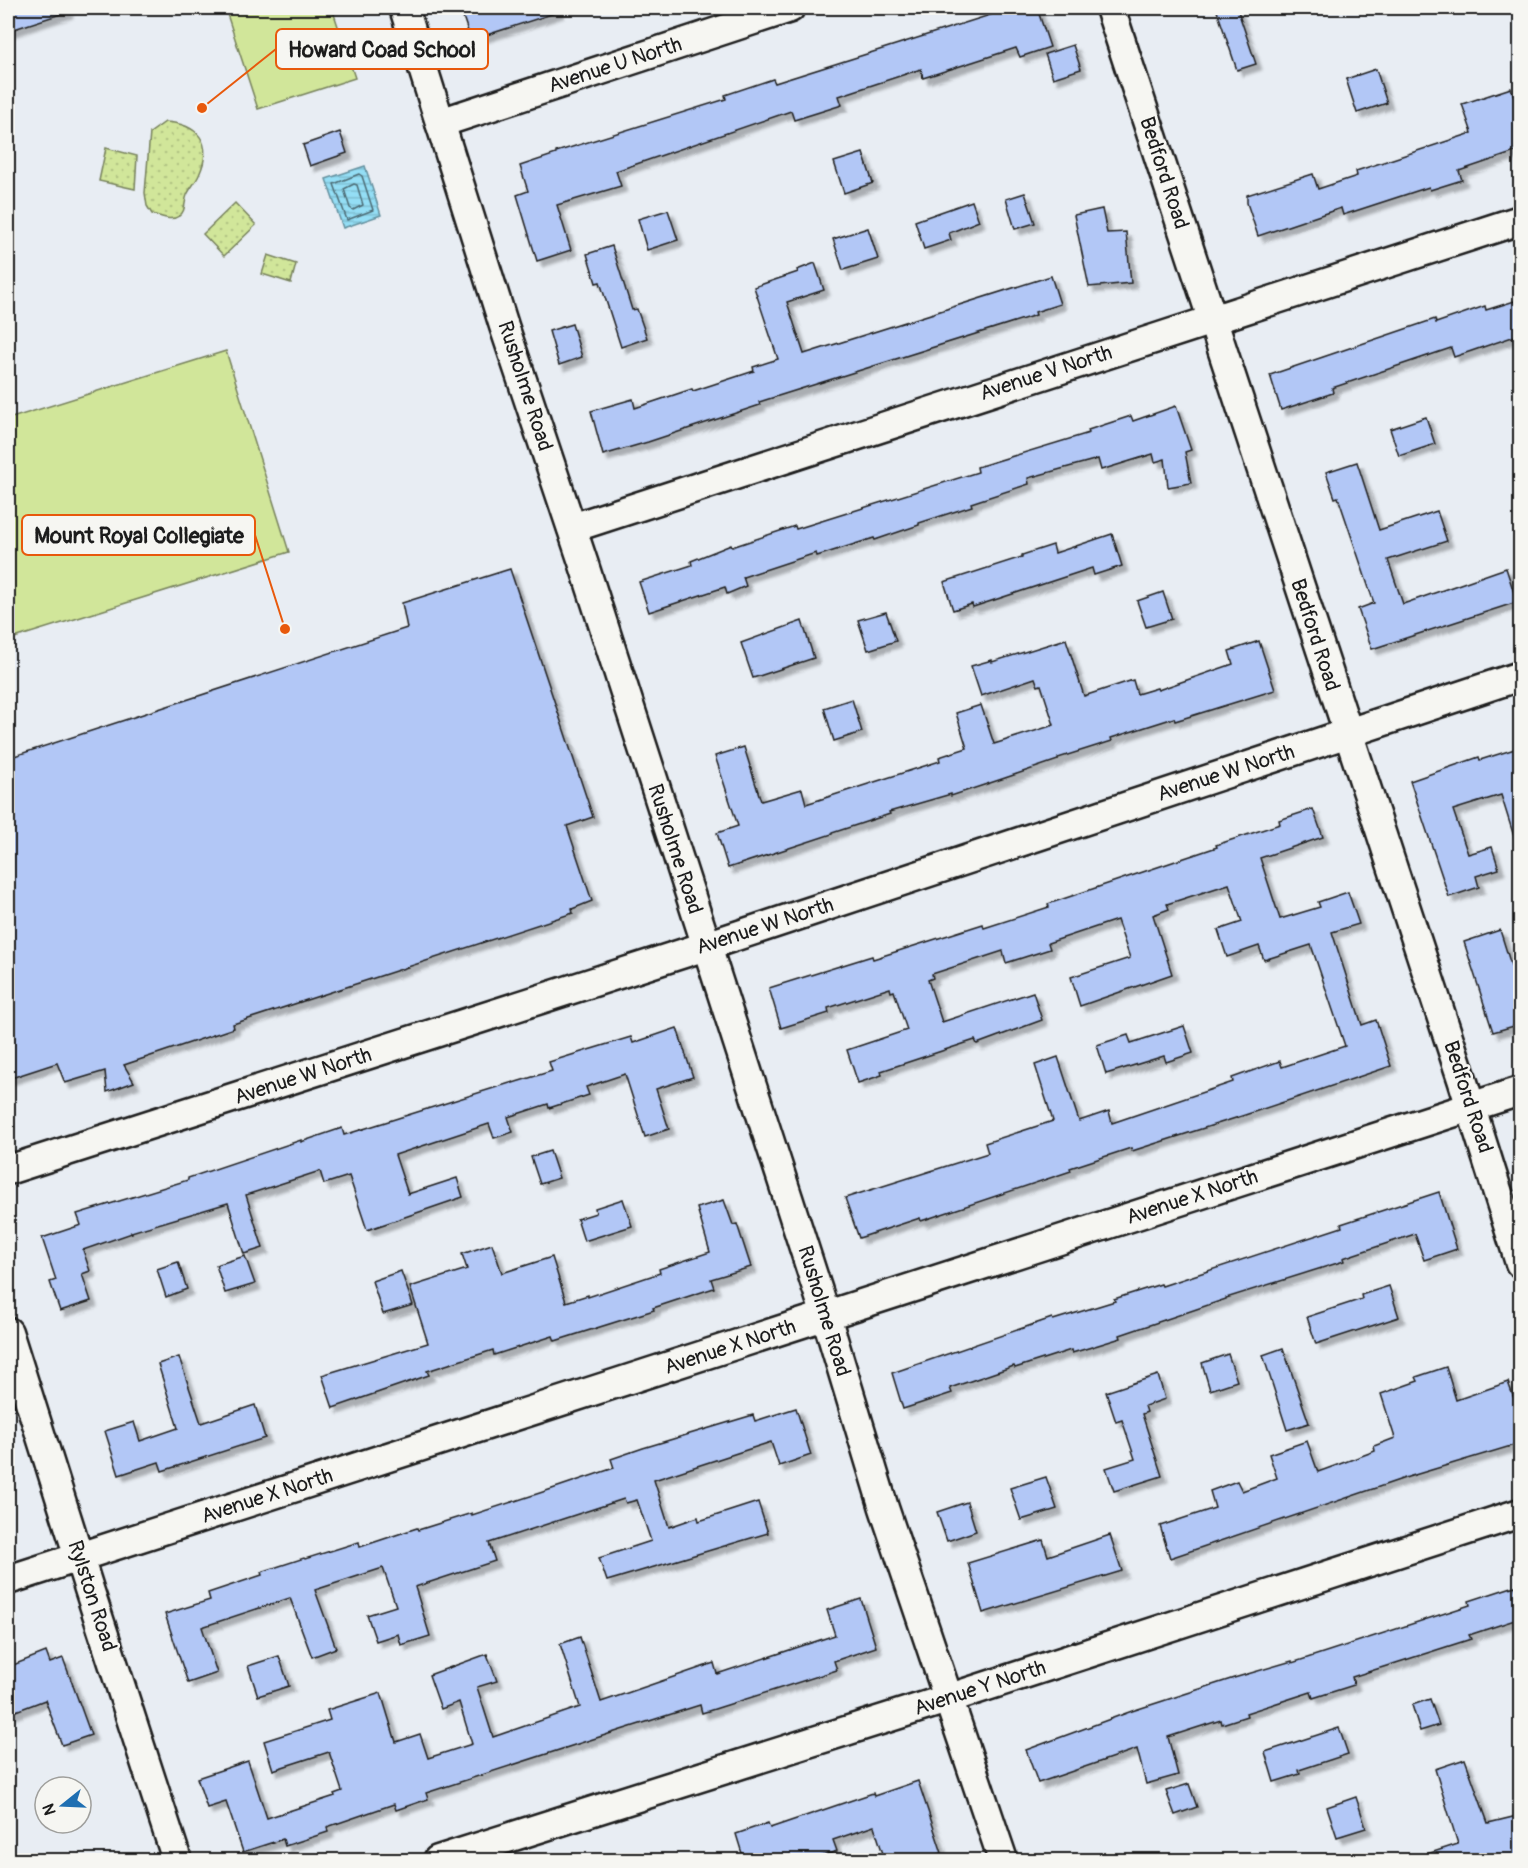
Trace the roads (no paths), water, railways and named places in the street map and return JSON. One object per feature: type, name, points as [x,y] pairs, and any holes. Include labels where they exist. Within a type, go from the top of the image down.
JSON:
[{"type":"street","name":"Rusholme Road","points":[[404,8],[432,91],[504,326],[572,528],[826,1316],[884,1508],[1003,1860]]},
{"type":"street","name":"Avenue U North","points":[[440,123],[790,8]]},
{"type":"street","name":"Bedford Road","points":[[1110,8],[1521,1263]]},
{"type":"street","name":"Avenue V North","points":[[572,528],[1521,220]]},
{"type":"street","name":"Avenue W North","points":[[8,1170],[706,946],[1521,676]]},
{"type":"street","name":"Avenue X North","points":[[8,1580],[1521,1091]]},
{"type":"street","name":"Rylston Road","points":[[8,1332],[177,1860]]},
{"type":"street","name":"Avenue Y North","points":[[438,1860],[947,1699],[1521,1513]]},
{"type":"water","points":[[365,166],[381,215],[343,228],[326,179]]},
{"type":"place","name":"Howard Coad School","points":[[202,108]]},
{"type":"place","name":"Mount Royal Collegiate","points":[[285,629]]}]
